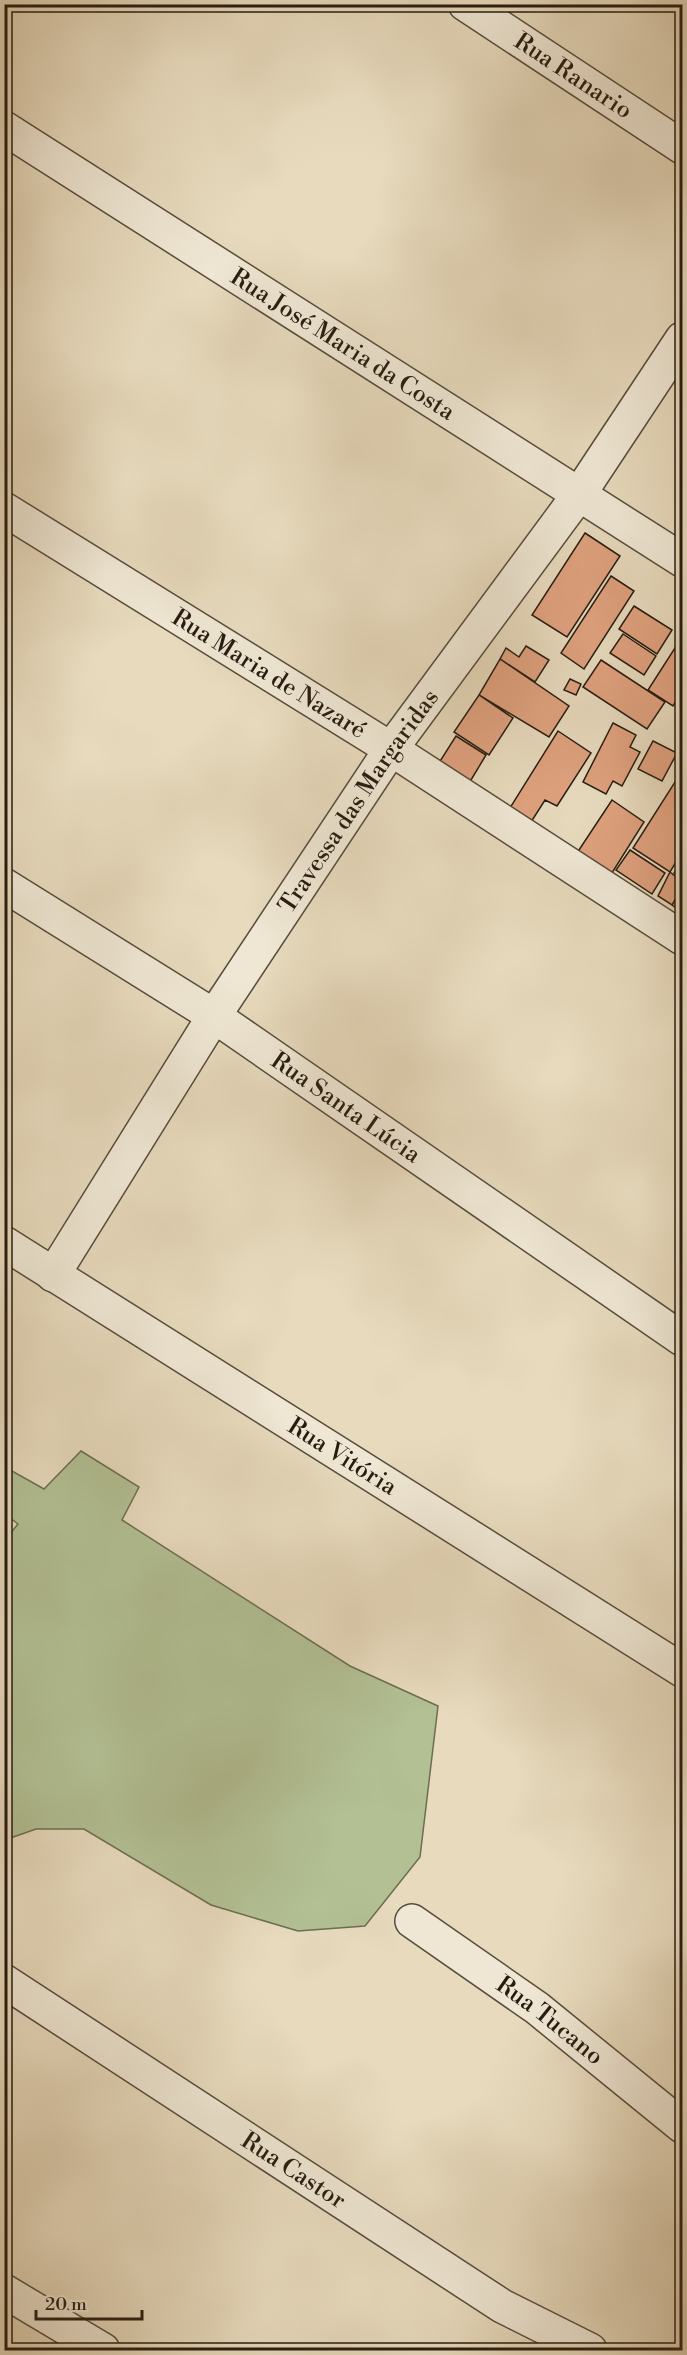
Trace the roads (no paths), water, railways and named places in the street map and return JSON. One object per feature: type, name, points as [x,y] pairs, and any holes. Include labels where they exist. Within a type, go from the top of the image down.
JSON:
[{"type":"street","name":"Rua Ranario","points":[[465,4],[682,147]]},
{"type":"street","name":"Rua José Maria da Costa","points":[[4,128],[682,560]]},
{"type":"street","name":"Travessa das Margaridas","points":[[53,1275],[214,1016],[391,748],[580,493],[682,339]]},
{"type":"street","name":"Rua Maria de Nazaré","points":[[4,509],[391,748],[682,938]]},
{"type":"street","name":"Rua Santa Lúcia","points":[[4,885],[214,1016],[682,1339]]},
{"type":"street","name":"Rua Vitória","points":[[4,1244],[682,1670]]},
{"type":"street","name":"Rua Tucano","points":[[412,1921],[537,2008],[682,2126]]},
{"type":"street","name":"Rua Castor","points":[[4,1981],[502,2306],[590,2350]]},
{"type":"street","points":[[4,2291],[103,2350]]}]
